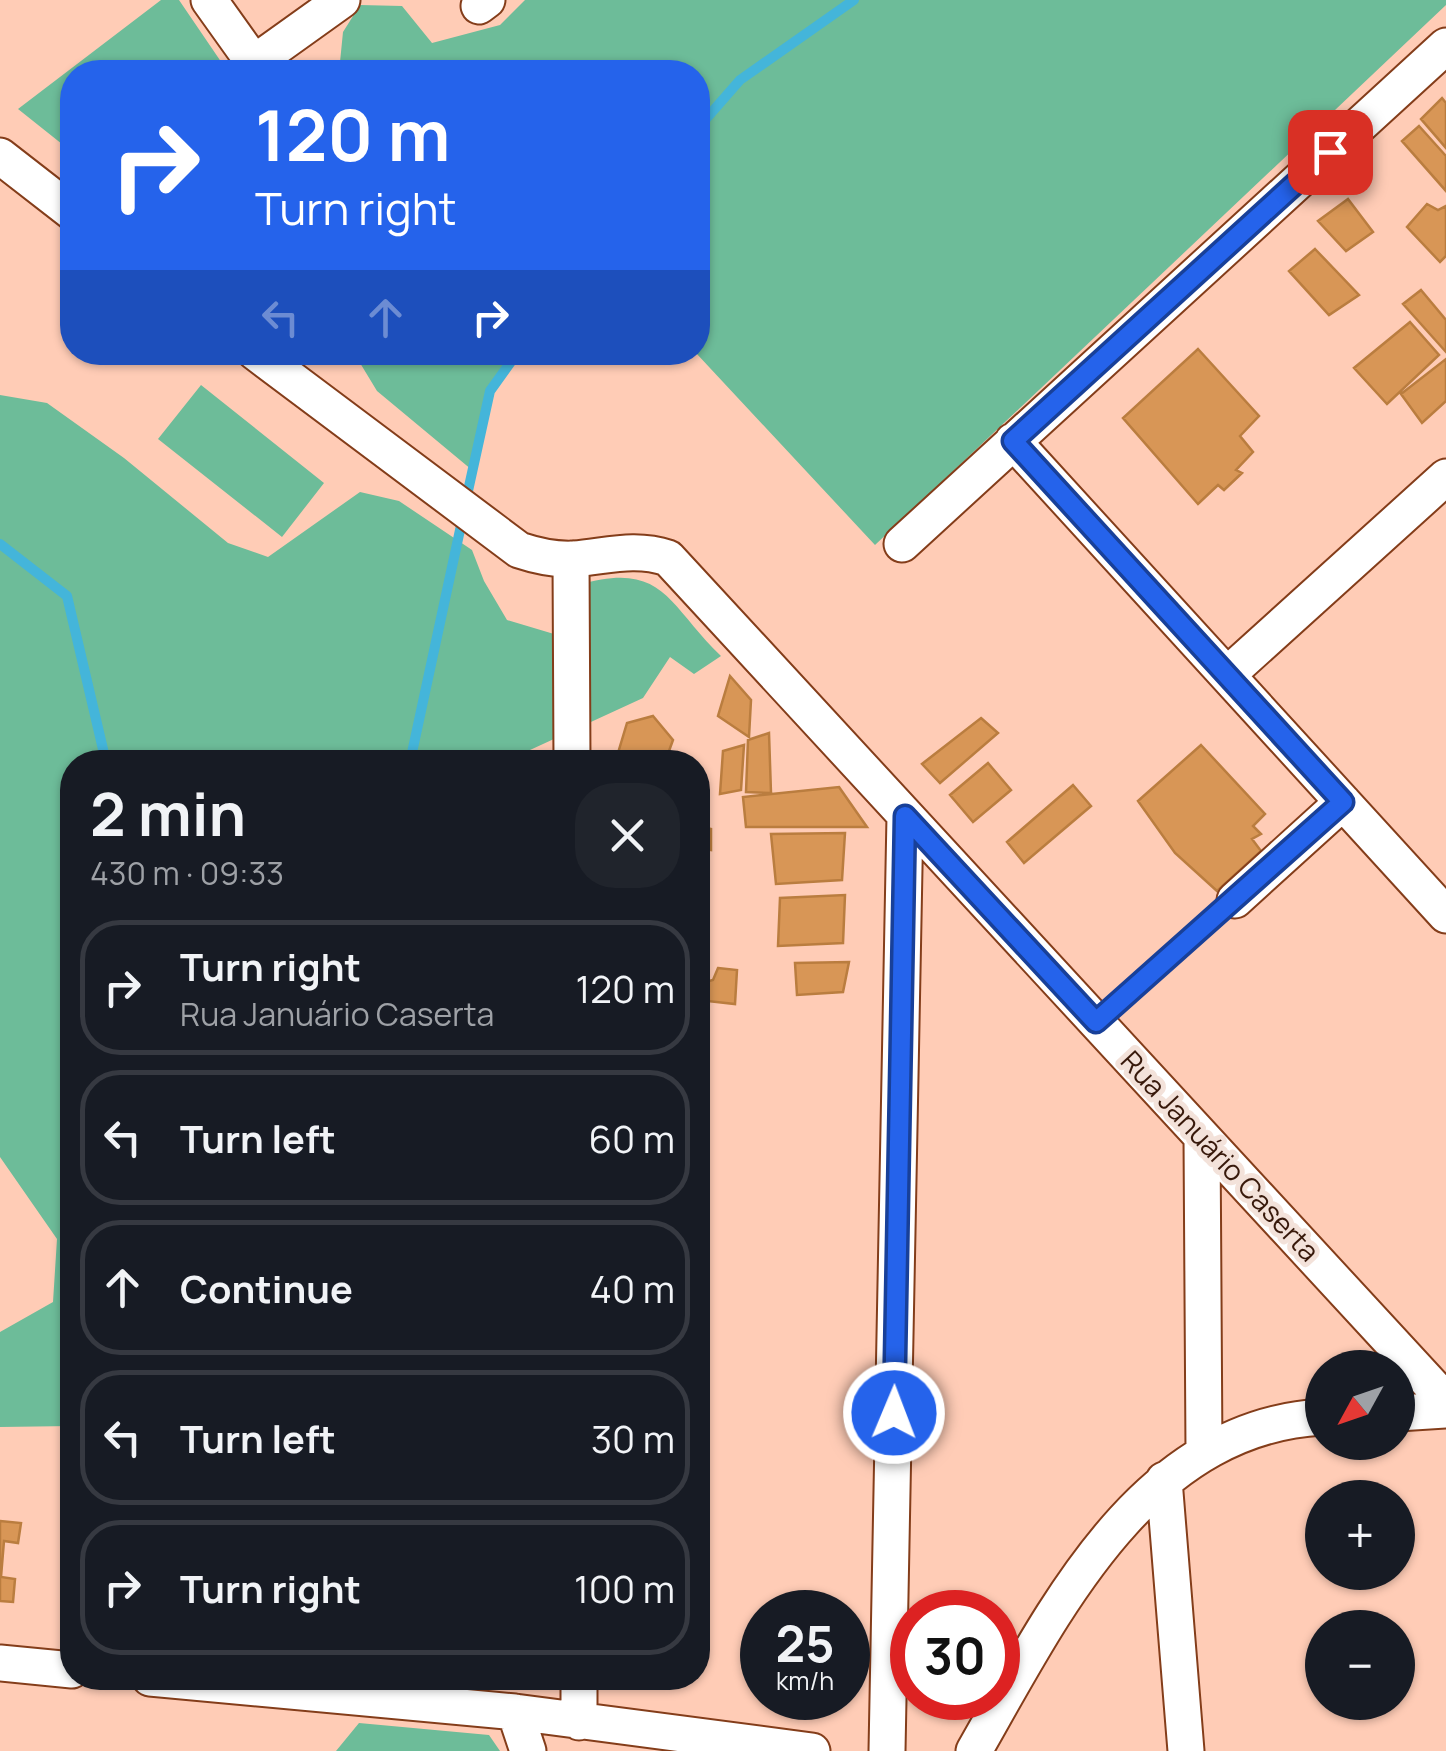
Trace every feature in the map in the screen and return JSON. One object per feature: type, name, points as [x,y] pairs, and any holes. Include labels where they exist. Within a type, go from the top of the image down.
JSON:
[{"type":"street","points":[[210,0],[249,60]]},
{"type":"street","points":[[264,60],[342,0]]},
{"type":"street","points":[[902,544],[1446,46]]},
{"type":"street","points":[[0,156],[60,203]]},
{"type":"street","points":[[276,365],[519,550],[544,558],[571,559],[572,750]]},
{"type":"street","points":[[1013,441],[1446,915]]},
{"type":"street","points":[[1227,675],[1446,476]]},
{"type":"street","name":"Rua Januário Caserta","points":[[571,559],[646,551],[668,558],[1446,1401]]},
{"type":"street","points":[[1235,900],[1343,802]]},
{"type":"street","points":[[887,1751],[905,816]]},
{"type":"street","points":[[1202,1137],[1204,1452]]},
{"type":"street","points":[[1415,1412],[1446,1410]]},
{"type":"street","points":[[974,1751],[1046,1626],[1124,1518],[1164,1480],[1204,1452],[1236,1436],[1289,1419],[1305,1418]]},
{"type":"street","points":[[1164,1480],[1186,1751]]},
{"type":"street","points":[[0,1663],[60,1669]]},
{"type":"street","points":[[279,1690],[516,1712],[812,1751]]},
{"type":"street","points":[[578,1690],[579,1722]]},
{"type":"street","points":[[516,1712],[528,1751]]},
{"type":"lane","points":[[1096,1022],[1235,900]]},
{"type":"green space","points":[[161,0],[179,0],[220,60],[82,60]]},
{"type":"green space","points":[[525,0],[1446,0],[1446,5],[875,545],[707,365],[710,60],[340,60],[343,32],[360,5],[402,6],[432,43],[500,25]]},
{"type":"green space","points":[[60,77],[60,142],[18,109]]},
{"type":"green space","points":[[361,365],[509,365],[490,391],[472,470],[377,391]]},
{"type":"green space","points":[[201,385],[324,483],[282,537],[158,439]]},
{"type":"green space","points":[[0,395],[47,403],[124,458],[228,543],[268,557],[360,492],[399,501],[472,550],[484,581],[507,620],[574,640],[578,585],[629,578],[662,592],[721,656],[694,674],[670,657],[643,698],[530,750],[60,750],[60,1426],[0,1427],[0,1332],[53,1302],[57,1239],[0,1157]]},
{"type":"green space","points":[[359,1723],[489,1735],[500,1751],[336,1751]]},
{"type":"building","points":[[1442,98],[1446,103],[1446,148],[1421,119]]},
{"type":"building","points":[[1419,126],[1446,156],[1446,191],[1402,141]]},
{"type":"building","points":[[1348,199],[1373,232],[1346,251],[1318,221]]},
{"type":"building","points":[[1427,204],[1438,210],[1446,206],[1446,256],[1440,262],[1407,227]]},
{"type":"building","points":[[1315,249],[1359,295],[1329,315],[1289,271]]},
{"type":"building","points":[[1421,290],[1446,320],[1446,352],[1403,304]]},
{"type":"building","points":[[1410,322],[1439,355],[1387,404],[1354,368]]},
{"type":"building","points":[[1198,349],[1259,416],[1240,436],[1253,452],[1236,470],[1242,473],[1224,490],[1218,485],[1198,504],[1123,418]]},
{"type":"building","points":[[1446,359],[1446,401],[1422,423],[1401,394]]},
{"type":"building","points":[[730,676],[751,700],[749,737],[718,716]]},
{"type":"building","points":[[653,716],[673,740],[669,750],[619,750],[627,723]]},
{"type":"building","points":[[981,718],[998,733],[940,783],[922,764]]},
{"type":"building","points":[[769,733],[771,793],[746,792],[748,740]]},
{"type":"building","points":[[744,745],[741,790],[720,794],[723,751]]},
{"type":"building","points":[[1201,745],[1265,814],[1253,826],[1261,834],[1252,839],[1261,851],[1217,891],[1175,853],[1138,801]]},
{"type":"building","points":[[988,763],[1011,790],[973,822],[950,795]]},
{"type":"building","points":[[1073,785],[1091,806],[1024,863],[1007,842]]},
{"type":"building","points":[[839,787],[867,827],[746,827],[743,797]]},
{"type":"building","points":[[845,833],[842,880],[776,884],[771,834]]},
{"type":"building","points":[[845,895],[843,943],[778,946],[780,898]]},
{"type":"building","points":[[849,962],[843,992],[797,995],[795,963]]},
{"type":"building","points":[[718,968],[737,970],[735,1004],[710,1001]]},
{"type":"building","points":[[0,1521],[21,1523],[18,1543],[4,1541],[1,1577],[15,1579],[13,1602],[0,1601]]},
{"type":"waterway","points":[[710,114],[740,80],[854,0]]},
{"type":"waterway","points":[[466,500],[490,391],[509,365]]},
{"type":"waterway","points":[[413,750],[463,516]]},
{"type":"waterway","points":[[0,544],[67,596],[103,750]]},
{"type":"route","points":[[894,1413],[905,816],[1096,1022],[1343,802],[1013,441],[1330,152]]}]
